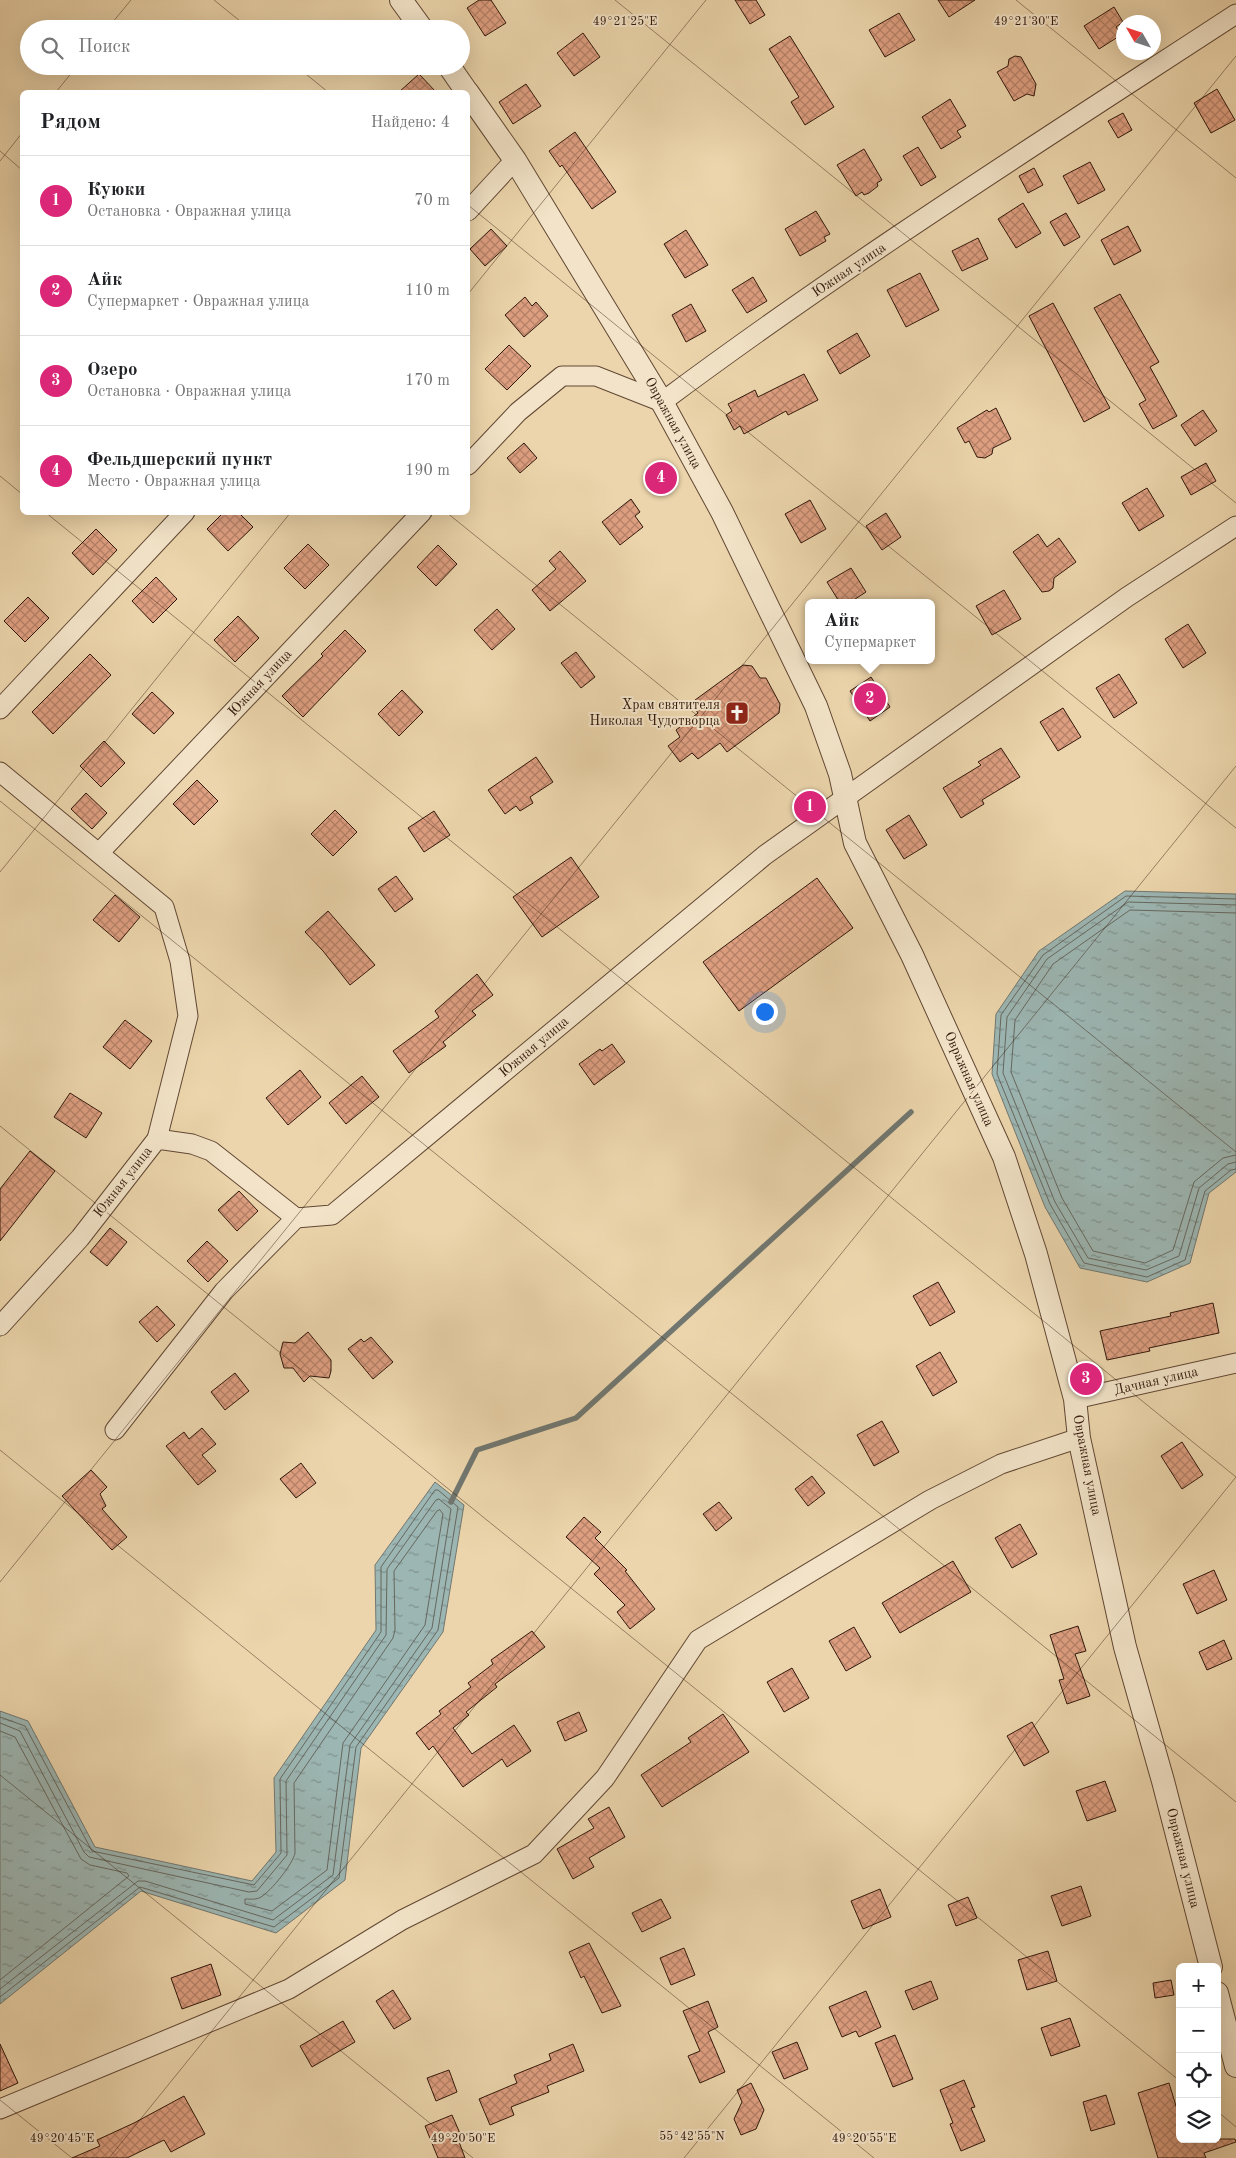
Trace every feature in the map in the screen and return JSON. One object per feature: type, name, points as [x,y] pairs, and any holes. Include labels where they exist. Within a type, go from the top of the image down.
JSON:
[{"type":"street","points":[[401,0],[415,20]]},
{"type":"street","name":"Южная улица","points":[[662,402],[747,338],[1236,14]]},
{"type":"street","name":"Овражная улица","points":[[455,75],[465,90]]},
{"type":"street","name":"Овражная улица","points":[[470,97],[515,160],[662,402],[722,512],[816,706],[840,774],[855,843],[912,955],[1004,1157],[1038,1262],[1075,1399],[1079,1438],[1125,1646],[1163,1781],[1209,1963]]},
{"type":"street","points":[[470,209],[515,160]]},
{"type":"street","points":[[470,463],[518,412],[562,376],[596,376],[662,402]]},
{"type":"street","points":[[0,709],[182,515]]},
{"type":"street","name":"Южная улица","points":[[99,854],[419,515]]},
{"type":"street","name":"Южная улица","points":[[0,1326],[80,1238],[157,1139],[192,1144],[211,1151],[296,1218],[332,1215],[765,855],[1127,597],[1236,526]]},
{"type":"street","points":[[0,772],[164,907],[180,961],[188,1016],[157,1139]]},
{"type":"street","points":[[115,1430],[224,1292],[296,1218]]},
{"type":"street","name":"Дачная улица","points":[[1075,1399],[1236,1363]]},
{"type":"street","points":[[0,2109],[289,1989],[402,1920],[534,1854],[605,1778],[698,1640],[930,1500],[1001,1464],[1079,1438]]},
{"type":"street","points":[[1221,2008],[1236,2066]]},
{"type":"water","points":[[1125,891],[1236,894],[1236,1172],[1209,1193],[1190,1263],[1147,1282],[1080,1268],[1045,1207],[992,1074],[996,1014],[1039,951]]},
{"type":"water","points":[[435,1482],[464,1505],[443,1632],[361,1748],[345,1880],[276,1933],[141,1891],[0,2004],[0,1711],[28,1721],[95,1847],[252,1881],[276,1852],[274,1778],[376,1630],[375,1565]]},
{"type":"building","points":[[479,0],[491,0],[506,23],[485,36],[467,8]]},
{"type":"building","points":[[735,0],[756,0],[765,15],[750,24]]},
{"type":"building","points":[[938,0],[975,0],[949,17]]},
{"type":"building","points":[[1114,7],[1119,15],[1116,15],[1116,38],[1099,49],[1084,26]]},
{"type":"building","points":[[899,13],[915,40],[885,57],[869,30]]},
{"type":"building","points":[[583,33],[600,57],[574,76],[557,53]]},
{"type":"building","points":[[790,36],[834,107],[805,125],[791,102],[799,97],[769,49]]},
{"type":"building","points":[[1015,56],[1021,57],[1036,84],[1034,96],[1027,94],[1014,101],[997,72],[1008,66],[1009,59]]},
{"type":"building","points":[[420,75],[434,90],[401,90]]},
{"type":"building","points":[[526,84],[541,106],[513,124],[499,102]]},
{"type":"building","points":[[1217,89],[1235,120],[1211,133],[1194,103]]},
{"type":"building","points":[[950,99],[966,126],[957,131],[961,137],[941,149],[922,117]]},
{"type":"building","points":[[1123,113],[1132,130],[1118,138],[1108,121]]},
{"type":"building","points":[[575,132],[616,192],[592,209],[562,165],[560,167],[549,151]]},
{"type":"building","points":[[918,147],[936,177],[921,186],[903,156]]},
{"type":"building","points":[[864,149],[882,180],[869,193],[864,195],[862,192],[856,196],[837,165]]},
{"type":"building","points":[[1090,162],[1105,190],[1078,204],[1063,176]]},
{"type":"building","points":[[1034,168],[1043,185],[1028,193],[1019,176]]},
{"type":"building","points":[[1023,203],[1041,233],[1016,248],[998,219]]},
{"type":"building","points":[[816,211],[830,234],[824,237],[826,241],[800,256],[785,229]]},
{"type":"building","points":[[1066,213],[1080,237],[1064,246],[1050,222]]},
{"type":"building","points":[[1128,226],[1141,251],[1114,265],[1101,240]]},
{"type":"building","points":[[491,229],[507,246],[485,266],[470,249]]},
{"type":"building","points":[[686,230],[708,265],[685,278],[664,244]]},
{"type":"building","points":[[978,238],[988,259],[962,271],[952,251]]},
{"type":"building","points":[[920,273],[939,310],[906,327],[887,290]]},
{"type":"building","points":[[753,277],[767,301],[747,313],[732,290]]},
{"type":"building","points":[[1120,294],[1159,362],[1150,367],[1177,416],[1153,429],[1139,404],[1146,400],[1094,308]]},
{"type":"building","points":[[525,297],[532,306],[536,302],[548,316],[524,337],[505,315]]},
{"type":"building","points":[[1053,303],[1110,408],[1084,422],[1029,316]]},
{"type":"building","points":[[691,304],[706,331],[686,342],[672,315]]},
{"type":"building","points":[[857,333],[870,356],[840,374],[827,351]]},
{"type":"building","points":[[509,345],[531,366],[507,390],[485,369]]},
{"type":"building","points":[[804,374],[818,400],[788,415],[786,411],[744,434],[740,426],[734,430],[726,415],[732,411],[728,404],[755,390],[758,397]]},
{"type":"building","points":[[996,408],[1011,439],[993,448],[992,454],[985,458],[977,457],[969,441],[965,443],[957,428],[987,410],[989,412]]},
{"type":"building","points":[[1203,410],[1217,431],[1195,446],[1181,425]]},
{"type":"building","points":[[524,443],[537,458],[520,473],[507,458]]},
{"type":"building","points":[[667,463],[678,480],[656,494],[645,477]]},
{"type":"building","points":[[1206,463],[1216,481],[1191,495],[1181,477]]},
{"type":"building","points":[[1147,488],[1164,516],[1139,531],[1122,503]]},
{"type":"building","points":[[631,499],[640,512],[635,516],[643,527],[620,545],[602,522]]},
{"type":"building","points":[[810,500],[826,529],[801,543],[785,514]]},
{"type":"building","points":[[886,513],[901,537],[882,550],[866,526]]},
{"type":"building","points":[[221,515],[241,515],[253,527],[228,551],[207,529]]},
{"type":"building","points":[[96,529],[117,550],[93,575],[72,553]]},
{"type":"building","points":[[1038,534],[1047,547],[1059,538],[1076,562],[1054,578],[1053,588],[1042,592],[1013,552]]},
{"type":"building","points":[[308,544],[329,565],[305,589],[284,568]]},
{"type":"building","points":[[438,545],[457,564],[436,586],[417,567]]},
{"type":"building","points":[[560,551],[586,581],[550,611],[532,590],[556,569],[549,561]]},
{"type":"building","points":[[851,568],[866,592],[855,599],[838,599],[827,582]]},
{"type":"building","points":[[156,577],[177,599],[153,623],[132,601]]},
{"type":"building","points":[[1004,590],[1021,619],[992,635],[976,606]]},
{"type":"building","points":[[28,597],[49,618],[25,642],[4,621]]},
{"type":"building","points":[[497,609],[515,629],[492,650],[474,630]]},
{"type":"building","points":[[238,616],[259,638],[235,662],[214,640]]},
{"type":"building","points":[[1188,624],[1206,653],[1183,668],[1165,639]]},
{"type":"building","points":[[345,630],[366,651],[303,717],[282,696],[323,656],[321,654]]},
{"type":"building","points":[[576,652],[595,677],[581,688],[561,663]]},
{"type":"building","points":[[90,654],[111,675],[53,734],[32,712]]},
{"type":"building","name":"Храм святителя Николая Чудотворца","points":[[743,665],[752,666],[760,678],[766,678],[780,704],[779,713],[727,752],[720,743],[698,759],[692,753],[680,762],[668,746],[680,737],[676,730],[698,713],[691,703]]},
{"type":"building","points":[[1119,674],[1137,703],[1114,718],[1096,688]]},
{"type":"building","points":[[871,677],[890,707],[870,721],[850,691]]},
{"type":"building","points":[[402,690],[423,712],[399,736],[378,714]]},
{"type":"building","points":[[152,692],[174,713],[154,734],[132,714]]},
{"type":"building","points":[[1063,708],[1081,737],[1058,751],[1040,722]]},
{"type":"building","points":[[104,741],[125,763],[101,787],[80,766]]},
{"type":"building","points":[[1001,748],[1020,777],[982,800],[984,804],[961,818],[943,788],[981,765],[978,762]]},
{"type":"building","points":[[536,757],[553,782],[530,797],[533,803],[520,811],[516,806],[505,814],[488,790]]},
{"type":"building","points":[[197,780],[218,801],[194,825],[173,804]]},
{"type":"building","points":[[86,793],[107,813],[92,829],[71,809]]},
{"type":"building","points":[[335,810],[357,832],[333,856],[311,834]]},
{"type":"building","points":[[434,811],[450,835],[424,852],[408,828]]},
{"type":"building","points":[[909,815],[927,845],[904,859],[886,830]]},
{"type":"building","points":[[571,857],[599,897],[542,937],[513,897]]},
{"type":"building","points":[[396,876],[413,899],[395,912],[378,889]]},
{"type":"building","points":[[817,878],[853,928],[739,1011],[703,962]]},
{"type":"building","points":[[115,895],[140,917],[119,942],[93,920]]},
{"type":"building","points":[[328,911],[375,965],[350,985],[305,932]]},
{"type":"building","points":[[477,974],[493,995],[472,1011],[476,1015],[443,1042],[446,1046],[409,1073],[393,1051],[439,1017],[435,1011]]},
{"type":"building","points":[[125,1020],[152,1041],[130,1069],[103,1047]]},
{"type":"building","points":[[612,1044],[625,1062],[594,1085],[579,1064],[600,1049],[602,1051]]},
{"type":"building","points":[[300,1070],[321,1097],[288,1125],[266,1098]]},
{"type":"building","points":[[362,1076],[379,1097],[346,1124],[329,1103]]},
{"type":"building","points":[[70,1093],[102,1113],[86,1138],[54,1117]]},
{"type":"building","points":[[30,1151],[55,1171],[0,1241],[0,1189]]},
{"type":"building","points":[[239,1191],[258,1211],[237,1231],[218,1210]]},
{"type":"building","points":[[110,1228],[127,1242],[107,1266],[90,1252]]},
{"type":"building","points":[[207,1241],[228,1261],[208,1282],[187,1261]]},
{"type":"building","points":[[938,1282],[955,1312],[930,1326],[913,1296]]},
{"type":"building","points":[[1213,1303],[1219,1333],[1149,1348],[1150,1351],[1107,1360],[1100,1331],[1171,1316],[1170,1313]]},
{"type":"building","points":[[157,1306],[175,1325],[157,1342],[139,1322]]},
{"type":"building","points":[[308,1332],[331,1360],[329,1378],[310,1376],[304,1382],[293,1368],[284,1368],[280,1354],[283,1342],[295,1343]]},
{"type":"building","points":[[371,1337],[393,1362],[373,1379],[348,1349],[361,1339],[364,1342]]},
{"type":"building","points":[[940,1352],[957,1382],[933,1396],[916,1366]]},
{"type":"building","points":[[235,1373],[249,1391],[225,1410],[211,1392]]},
{"type":"building","points":[[882,1421],[899,1452],[874,1466],[857,1435]]},
{"type":"building","points":[[202,1428],[216,1444],[202,1455],[216,1471],[198,1485],[166,1446],[184,1432],[189,1439]]},
{"type":"building","points":[[1182,1442],[1203,1475],[1182,1489],[1161,1456]]},
{"type":"building","points":[[301,1463],[316,1483],[296,1498],[280,1479]]},
{"type":"building","points":[[91,1470],[107,1487],[100,1494],[106,1506],[102,1509],[127,1537],[112,1550],[62,1496]]},
{"type":"building","points":[[812,1476],[825,1493],[808,1506],[795,1489]]},
{"type":"building","points":[[719,1502],[732,1518],[716,1531],[703,1514]]},
{"type":"building","points":[[584,1517],[601,1532],[595,1538],[627,1570],[625,1571],[655,1609],[630,1629],[617,1612],[625,1605],[594,1574],[600,1568],[566,1537]]},
{"type":"building","points":[[1020,1524],[1037,1554],[1012,1568],[995,1538]]},
{"type":"building","points":[[953,1561],[971,1592],[900,1633],[882,1603]]},
{"type":"building","points":[[1214,1570],[1227,1600],[1197,1614],[1183,1584]]},
{"type":"building","points":[[1078,1626],[1086,1651],[1075,1654],[1090,1696],[1067,1704],[1059,1680],[1064,1679],[1050,1635]]},
{"type":"building","points":[[854,1627],[871,1657],[846,1671],[829,1641]]},
{"type":"building","points":[[532,1631],[545,1647],[495,1684],[497,1687],[466,1712],[469,1715],[453,1728],[472,1754],[514,1725],[531,1751],[507,1767],[502,1759],[463,1787],[433,1746],[429,1750],[416,1733],[441,1714],[439,1711],[471,1687],[468,1683],[493,1664],[491,1660]]},
{"type":"building","points":[[1224,1640],[1232,1659],[1207,1670],[1199,1652]]},
{"type":"building","points":[[792,1668],[809,1698],[784,1712],[767,1682]]},
{"type":"building","points":[[579,1712],[587,1731],[565,1741],[557,1722]]},
{"type":"building","points":[[723,1714],[749,1752],[662,1807],[641,1775],[691,1742],[688,1738]]},
{"type":"building","points":[[1032,1722],[1049,1752],[1024,1766],[1007,1736]]},
{"type":"building","points":[[1105,1781],[1116,1811],[1087,1821],[1076,1791]]},
{"type":"building","points":[[609,1807],[625,1837],[589,1858],[594,1867],[573,1879],[557,1849],[594,1828],[588,1819]]},
{"type":"building","points":[[1081,1886],[1091,1916],[1062,1926],[1051,1896]]},
{"type":"building","points":[[880,1889],[891,1917],[863,1929],[851,1901]]},
{"type":"building","points":[[968,1897],[977,1918],[956,1926],[948,1905]]},
{"type":"building","points":[[661,1899],[671,1918],[642,1932],[632,1913]]},
{"type":"building","points":[[589,1943],[621,2006],[602,2013],[584,1976],[581,1978],[569,1952]]},
{"type":"building","points":[[684,1948],[695,1975],[671,1985],[660,1958]]},
{"type":"building","points":[[1048,1951],[1057,1981],[1027,1990],[1018,1960]]},
{"type":"building","points":[[211,1964],[221,1995],[182,2009],[171,1978]]},
{"type":"building","points":[[1171,1980],[1174,1995],[1155,1998],[1153,1983]]},
{"type":"building","points":[[931,1981],[938,1999],[913,2010],[905,1991]]},
{"type":"building","points":[[393,1990],[411,2019],[394,2029],[376,2001]]},
{"type":"building","points":[[866,1991],[881,2027],[859,2037],[856,2031],[842,2037],[829,2007]]},
{"type":"building","points":[[708,2001],[718,2027],[708,2032],[725,2072],[700,2083],[688,2056],[700,2051],[683,2011]]},
{"type":"building","points":[[1070,2018],[1080,2046],[1051,2056],[1041,2028]]},
{"type":"building","points":[[343,2021],[355,2042],[312,2067],[300,2046]]},
{"type":"building","points":[[895,2035],[913,2079],[893,2087],[875,2043]]},
{"type":"building","points":[[797,2042],[808,2069],[784,2079],[772,2052]]},
{"type":"building","points":[[0,2044],[18,2083],[0,2091]]},
{"type":"building","points":[[573,2044],[584,2071],[547,2086],[549,2092],[511,2107],[514,2115],[490,2125],[479,2099],[517,2083],[514,2075],[551,2060],[549,2054]]},
{"type":"building","points":[[449,2070],[457,2092],[436,2101],[427,2078]]},
{"type":"building","points":[[964,2080],[975,2107],[971,2108],[985,2141],[961,2151],[950,2124],[953,2123],[940,2090]]},
{"type":"building","points":[[751,2083],[764,2110],[756,2129],[741,2135],[734,2119],[742,2102],[737,2090]]},
{"type":"building","points":[[1169,2083],[1176,2106],[1176,2143],[1221,2143],[1221,2139],[1235,2139],[1236,2142],[1204,2153],[1206,2158],[1158,2158],[1138,2093]]},
{"type":"building","points":[[1106,2095],[1115,2124],[1091,2131],[1083,2102]]},
{"type":"building","points":[[184,2096],[205,2134],[171,2152],[164,2140],[127,2158],[72,2158],[100,2146],[97,2140],[134,2123]]},
{"type":"building","points":[[452,2115],[462,2138],[458,2139],[465,2158],[438,2158],[425,2126]]},
{"type":"waterway","points":[[451,1502],[477,1450],[576,1418],[911,1112]]},
{"type":"place","name":"Фельдшерский пункт","points":[[661,478]]},
{"type":"place","name":"Айк","points":[[870,699]]},
{"type":"place","name":"Храм святителя Николая Чудотворца","points":[[737,713]]},
{"type":"place","name":"Куюки","points":[[810,807]]},
{"type":"place","name":"Озеро","points":[[1086,1379]]}]
